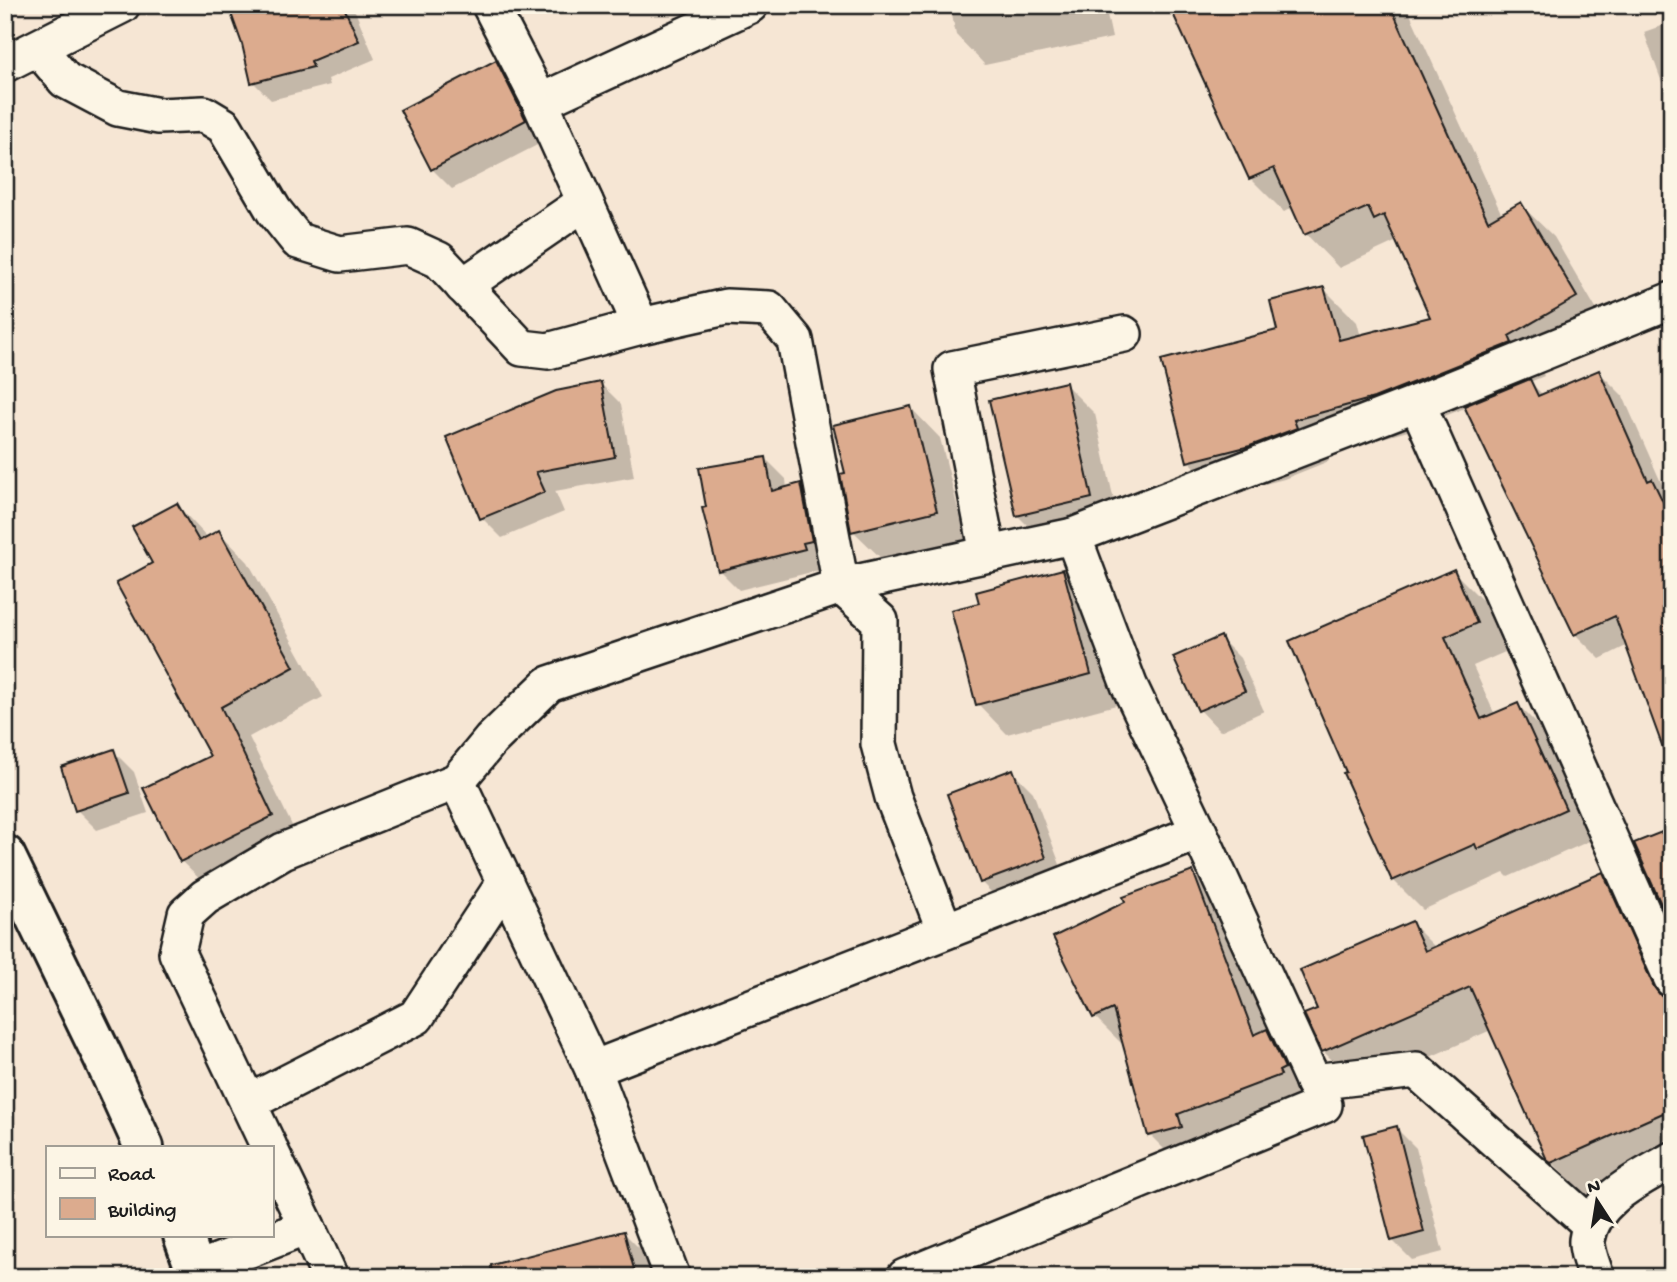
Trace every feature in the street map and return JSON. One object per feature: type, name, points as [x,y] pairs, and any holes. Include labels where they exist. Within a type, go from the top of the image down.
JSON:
[{"type":"street","points":[[5,64],[122,5]]},
{"type":"street","points":[[490,5],[540,102],[641,326]]},
{"type":"street","points":[[540,102],[750,5]]},
{"type":"street","points":[[38,48],[65,80],[118,108],[159,116],[204,114],[224,126],[274,211],[298,241],[340,254],[408,246],[439,260],[522,348],[548,351],[726,307],[769,309],[795,340],[841,586],[880,621],[879,744],[892,797],[945,931]]},
{"type":"street","points":[[463,286],[585,202]]},
{"type":"street","points":[[268,1146],[177,953],[186,914],[205,897],[283,850],[457,781],[491,740],[549,684],[841,586],[1073,536],[1417,403],[1672,300]]},
{"type":"street","points":[[988,554],[952,369],[1124,334]]},
{"type":"street","points":[[1417,403],[1672,979]]},
{"type":"street","points":[[905,1277],[974,1264],[1324,1105],[1129,685],[1073,536]]},
{"type":"street","points":[[457,781],[593,1069],[672,1277]]},
{"type":"street","points":[[593,1069],[1199,832]]},
{"type":"street","points":[[5,855],[144,1146]]},
{"type":"street","points":[[248,1103],[416,1017],[505,882]]},
{"type":"street","points":[[1313,1082],[1416,1070],[1591,1225]]},
{"type":"street","points":[[273,1156],[330,1277]]},
{"type":"street","points":[[1597,1277],[1587,1242],[1593,1218],[1605,1204],[1672,1160]]},
{"type":"street","points":[[193,1260],[307,1227]]},
{"type":"building","points":[[228,5],[343,5],[359,41],[311,61],[313,67],[251,83],[242,44]]},
{"type":"building","points":[[1169,5],[1390,5],[1488,221],[1521,202],[1577,297],[1509,336],[1512,343],[1374,398],[1294,420],[1297,428],[1250,446],[1187,462],[1161,360],[1277,330],[1270,301],[1324,287],[1339,340],[1430,317],[1384,215],[1374,220],[1368,207],[1304,235],[1274,168],[1249,179]]},
{"type":"building","points":[[496,60],[526,120],[431,170],[400,110]]},
{"type":"building","points":[[1599,370],[1648,481],[1652,479],[1672,520],[1672,759],[1667,759],[1615,616],[1574,635],[1464,406],[1530,379],[1538,396]]},
{"type":"building","points":[[601,382],[615,457],[536,472],[545,492],[480,519],[446,437],[556,391]]},
{"type":"building","points":[[1066,382],[1092,498],[1016,516],[989,400]]},
{"type":"building","points":[[911,406],[937,511],[851,532],[840,474],[845,473],[833,425]]},
{"type":"building","points":[[766,457],[772,491],[801,483],[812,541],[803,543],[805,549],[718,571],[702,508],[706,507],[699,468]]},
{"type":"building","points":[[177,503],[199,541],[219,530],[294,667],[221,707],[273,816],[180,862],[143,788],[210,756],[116,583],[152,563],[132,527]]},
{"type":"building","points":[[1063,569],[1091,674],[976,705],[951,610],[979,603],[976,592]]},
{"type":"building","points":[[1454,569],[1477,623],[1445,637],[1481,719],[1518,703],[1566,809],[1477,849],[1475,844],[1392,881],[1343,773],[1346,772],[1289,641]]},
{"type":"building","points":[[1221,636],[1245,691],[1198,711],[1173,657]]},
{"type":"building","points":[[114,749],[129,793],[75,811],[61,767]]},
{"type":"building","points":[[1013,769],[1046,858],[980,883],[947,794]]},
{"type":"building","points":[[1672,828],[1672,929],[1634,843]]},
{"type":"building","points":[[1193,871],[1254,1035],[1267,1029],[1285,1068],[1279,1071],[1281,1075],[1178,1114],[1182,1127],[1148,1136],[1113,1009],[1093,1018],[1053,937],[1125,902],[1123,897]]},
{"type":"building","points":[[1603,872],[1654,987],[1661,996],[1672,999],[1672,1109],[1551,1163],[1547,1160],[1470,987],[1322,1052],[1304,1014],[1317,1009],[1300,970],[1412,921],[1425,951]]},
{"type":"building","points":[[1397,1126],[1424,1232],[1391,1241],[1363,1135]]},
{"type":"building","points":[[624,1231],[636,1277],[492,1277],[491,1265]]}]
